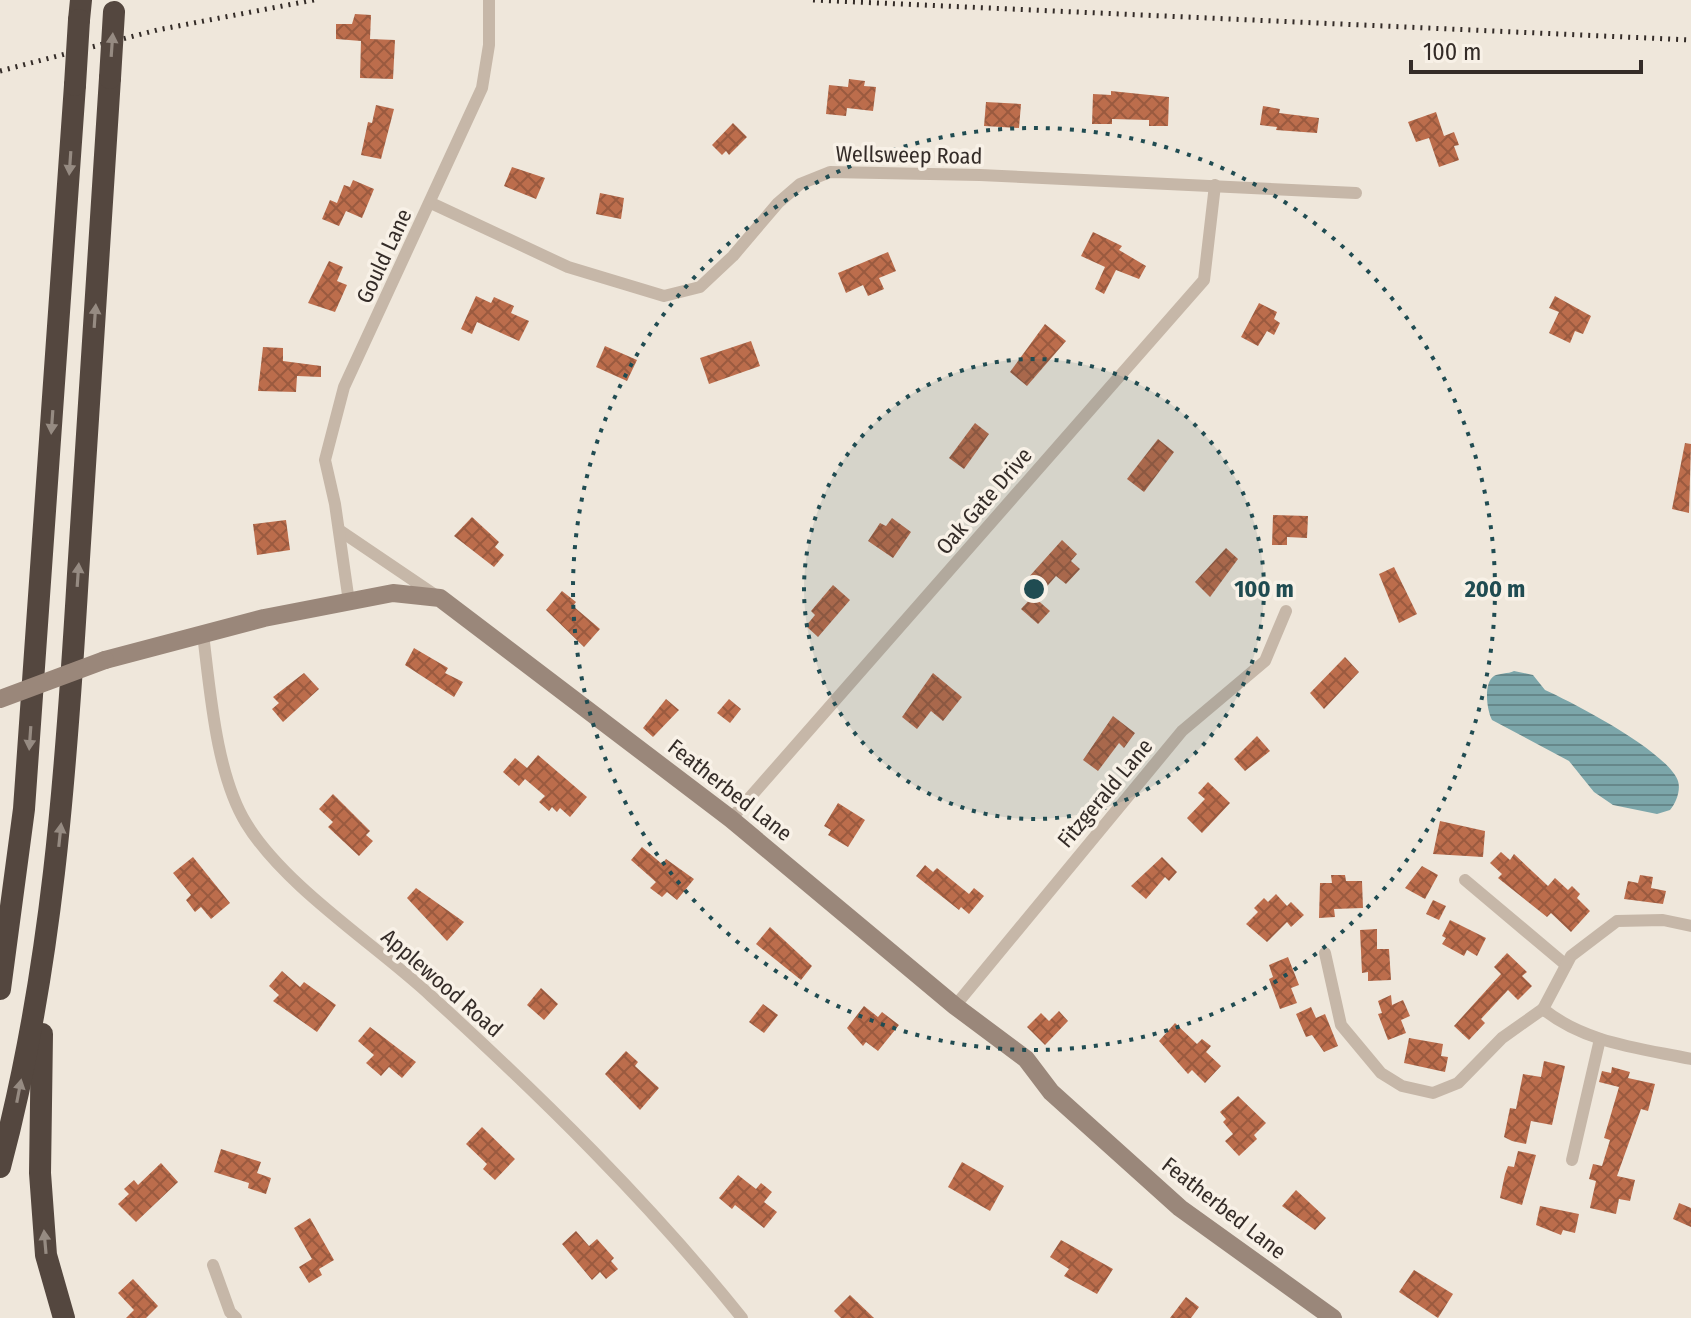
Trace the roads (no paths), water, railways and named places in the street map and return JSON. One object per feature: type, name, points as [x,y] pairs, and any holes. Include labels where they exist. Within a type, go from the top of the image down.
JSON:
[{"type":"highway","points":[[64,1318],[46,1255],[40,1173],[39,1078],[47,947],[64,792],[115,6]]},
{"type":"highway","points":[[0,989],[24,809],[80,10]]},
{"type":"highway","points":[[0,1167],[16,1108],[47,947]]},
{"type":"street","name":"Gould Lane","points":[[349,602],[325,460],[330,433],[344,387],[482,88],[489,45],[489,0]]},
{"type":"street","name":"Wellsweep Road","points":[[431,203],[568,267],[664,296],[700,287],[733,256],[778,203],[800,184],[830,172],[1356,193]]},
{"type":"street","name":"Oak Gate Drive","points":[[731,819],[1204,280],[1215,185]]},
{"type":"street","points":[[339,530],[440,598]]},
{"type":"street","points":[[0,699],[105,660],[203,634],[393,593],[440,598]]},
{"type":"street","name":"Featherbed Lane","points":[[440,598],[731,819],[955,1006],[1026,1059],[1051,1092],[1180,1208],[1333,1318]]},
{"type":"street","name":"Fitzgerald Lane","points":[[955,1006],[1182,731],[1265,661],[1286,611]]},
{"type":"street","name":"Applewood Road","points":[[203,634],[226,771],[245,822],[272,856],[339,920],[428,993],[549,1105],[704,1270],[742,1318]]},
{"type":"street","points":[[1465,880],[1566,965]]},
{"type":"street","points":[[1325,953],[1341,1025],[1381,1073],[1402,1086],[1433,1093],[1458,1083],[1502,1038],[1543,1009],[1571,956],[1617,921],[1663,920],[1691,926]]},
{"type":"street","points":[[1543,1009],[1566,1028],[1600,1039],[1691,1059]]},
{"type":"street","points":[[1572,1160],[1600,1039]]},
{"type":"street","points":[[213,1265],[230,1312],[236,1318]]},
{"type":"water","points":[[1514,671],[1533,675],[1545,690],[1619,730],[1657,756],[1678,781],[1677,796],[1670,810],[1657,814],[1613,805],[1594,792],[1569,761],[1492,720],[1488,685],[1496,675]]},
{"type":"railway","points":[[0,71],[157,30],[314,0]]},
{"type":"railway","points":[[813,0],[1691,40]]}]
